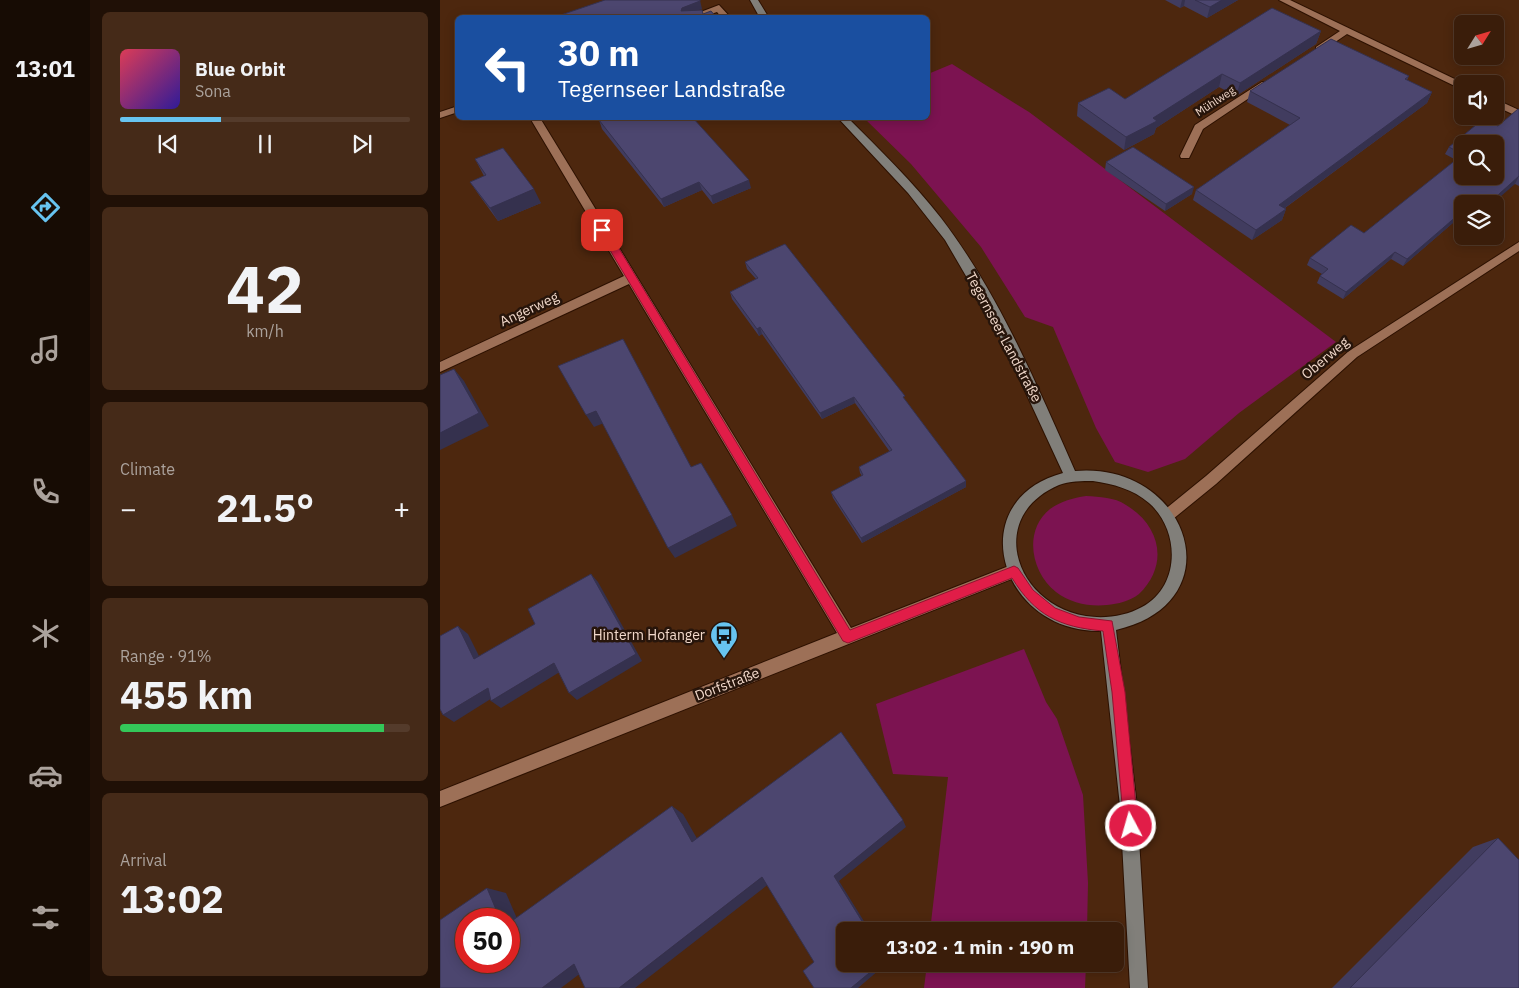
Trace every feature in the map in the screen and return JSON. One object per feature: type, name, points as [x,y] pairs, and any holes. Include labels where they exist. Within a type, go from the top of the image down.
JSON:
[{"type":"main road","points":[[754,0],[763,15]]},
{"type":"main road","name":"Tegernseer Landstraße","points":[[845,120],[922,202],[948,236],[990,305],[1051,430],[1071,476]]},
{"type":"main road","points":[[1093,475],[1116,478],[1149,496],[1168,515],[1179,540],[1180,564],[1173,587],[1158,606],[1135,620],[1108,625],[1078,623],[1051,612],[1029,594],[1014,571],[1009,550],[1011,530],[1018,510],[1032,494],[1050,483],[1071,476],[1093,475]]},
{"type":"main road","points":[[1108,625],[1118,692],[1131,826],[1139,988]]},
{"type":"street","points":[[1283,0],[1454,82]]},
{"type":"street","points":[[698,15],[718,8],[724,15]]},
{"type":"street","points":[[1306,57],[1348,30]]},
{"type":"street","name":"Mühlweg","points":[[1185,156],[1199,126],[1273,78]]},
{"type":"street","points":[[1504,106],[1519,114]]},
{"type":"street","points":[[440,115],[455,110]]},
{"type":"street","points":[[536,120],[848,637]]},
{"type":"street","name":"Oberweg","points":[[1168,515],[1353,354],[1519,246]]},
{"type":"street","name":"Angerweg","points":[[440,367],[631,278]]},
{"type":"street","name":"Dorfstraße","points":[[440,798],[1014,571]]},
{"type":"shaded area","points":[[952,64],[1029,112],[1336,342],[1239,413],[1185,459],[1148,472],[1115,462],[1096,428],[1053,327],[1025,317],[981,247],[911,164],[866,120],[930,120],[930,73]]},
{"type":"shaded area","points":[[1086,496],[1117,500],[1126,505],[1147,524],[1157,546],[1155,571],[1148,583],[1139,594],[1120,603],[1094,605],[1067,599],[1047,584],[1036,563],[1033,540],[1041,518],[1058,504]]},
{"type":"shaded area","points":[[1024,649],[1046,702],[1057,719],[1083,795],[1088,883],[1087,922],[931,922],[948,777],[893,774],[876,704]]},
{"type":"shaded area","points":[[926,972],[1086,972],[1085,988],[924,988]]},
{"type":"building","points":[[605,0],[700,0],[682,8],[681,11],[702,10],[703,14],[711,11],[714,15],[561,15]]},
{"type":"building","points":[[1195,0],[1222,0],[1210,7]]},
{"type":"building","points":[[1272,8],[1321,31],[1240,83],[1222,74],[1153,118],[1157,121],[1126,137],[1078,103],[1109,88],[1125,99]]},
{"type":"building","points":[[1331,39],[1409,76],[1405,79],[1432,92],[1279,205],[1286,209],[1256,230],[1196,190],[1300,118],[1250,91]]},
{"type":"building","points":[[1519,110],[1519,176],[1498,195],[1454,195],[1454,218],[1407,259],[1395,252],[1346,292],[1320,276],[1328,269],[1310,258],[1351,225],[1364,233],[1454,161],[1454,185],[1504,185],[1504,135],[1464,135],[1476,125],[1498,126],[1504,125],[1504,121]]},
{"type":"building","points":[[599,120],[695,120],[749,180],[711,196],[699,182],[661,199]]},
{"type":"building","points":[[1454,143],[1454,150],[1449,147]]},
{"type":"building","points":[[1133,147],[1194,187],[1166,204],[1106,162]]},
{"type":"building","points":[[503,148],[534,189],[490,208],[470,182],[486,175],[475,159]]},
{"type":"building","points":[[785,244],[905,396],[903,397],[966,481],[861,538],[831,492],[863,475],[859,467],[892,450],[854,397],[820,413],[760,327],[757,329],[730,292],[758,278],[745,262]]},
{"type":"building","points":[[623,339],[691,467],[701,463],[732,515],[668,548],[596,411],[586,415],[558,366]]},
{"type":"building","points":[[454,369],[479,413],[440,433],[440,375]]},
{"type":"building","points":[[591,574],[636,654],[569,693],[554,663],[491,701],[488,688],[443,715],[440,709],[440,636],[458,626],[474,659],[535,624],[528,609]]},
{"type":"building","points":[[841,732],[903,820],[834,876],[862,922],[836,922],[836,972],[870,972],[851,988],[814,988],[803,971],[814,962],[762,877],[619,988],[585,988],[574,964],[542,988],[440,988],[440,920],[455,910],[455,973],[520,973],[520,915],[672,806],[692,842]]},
{"type":"building","points":[[1498,838],[1519,860],[1519,988],[1350,988]]},
{"type":"building","points":[[487,888],[495,908],[458,908]]},
{"type":"place","name":"Hinterm Hofanger","points":[[724,659]]},
{"type":"route","points":[[602,230],[848,637],[1014,571],[1029,594],[1051,612],[1078,623],[1108,625],[1118,692],[1131,826]]}]
